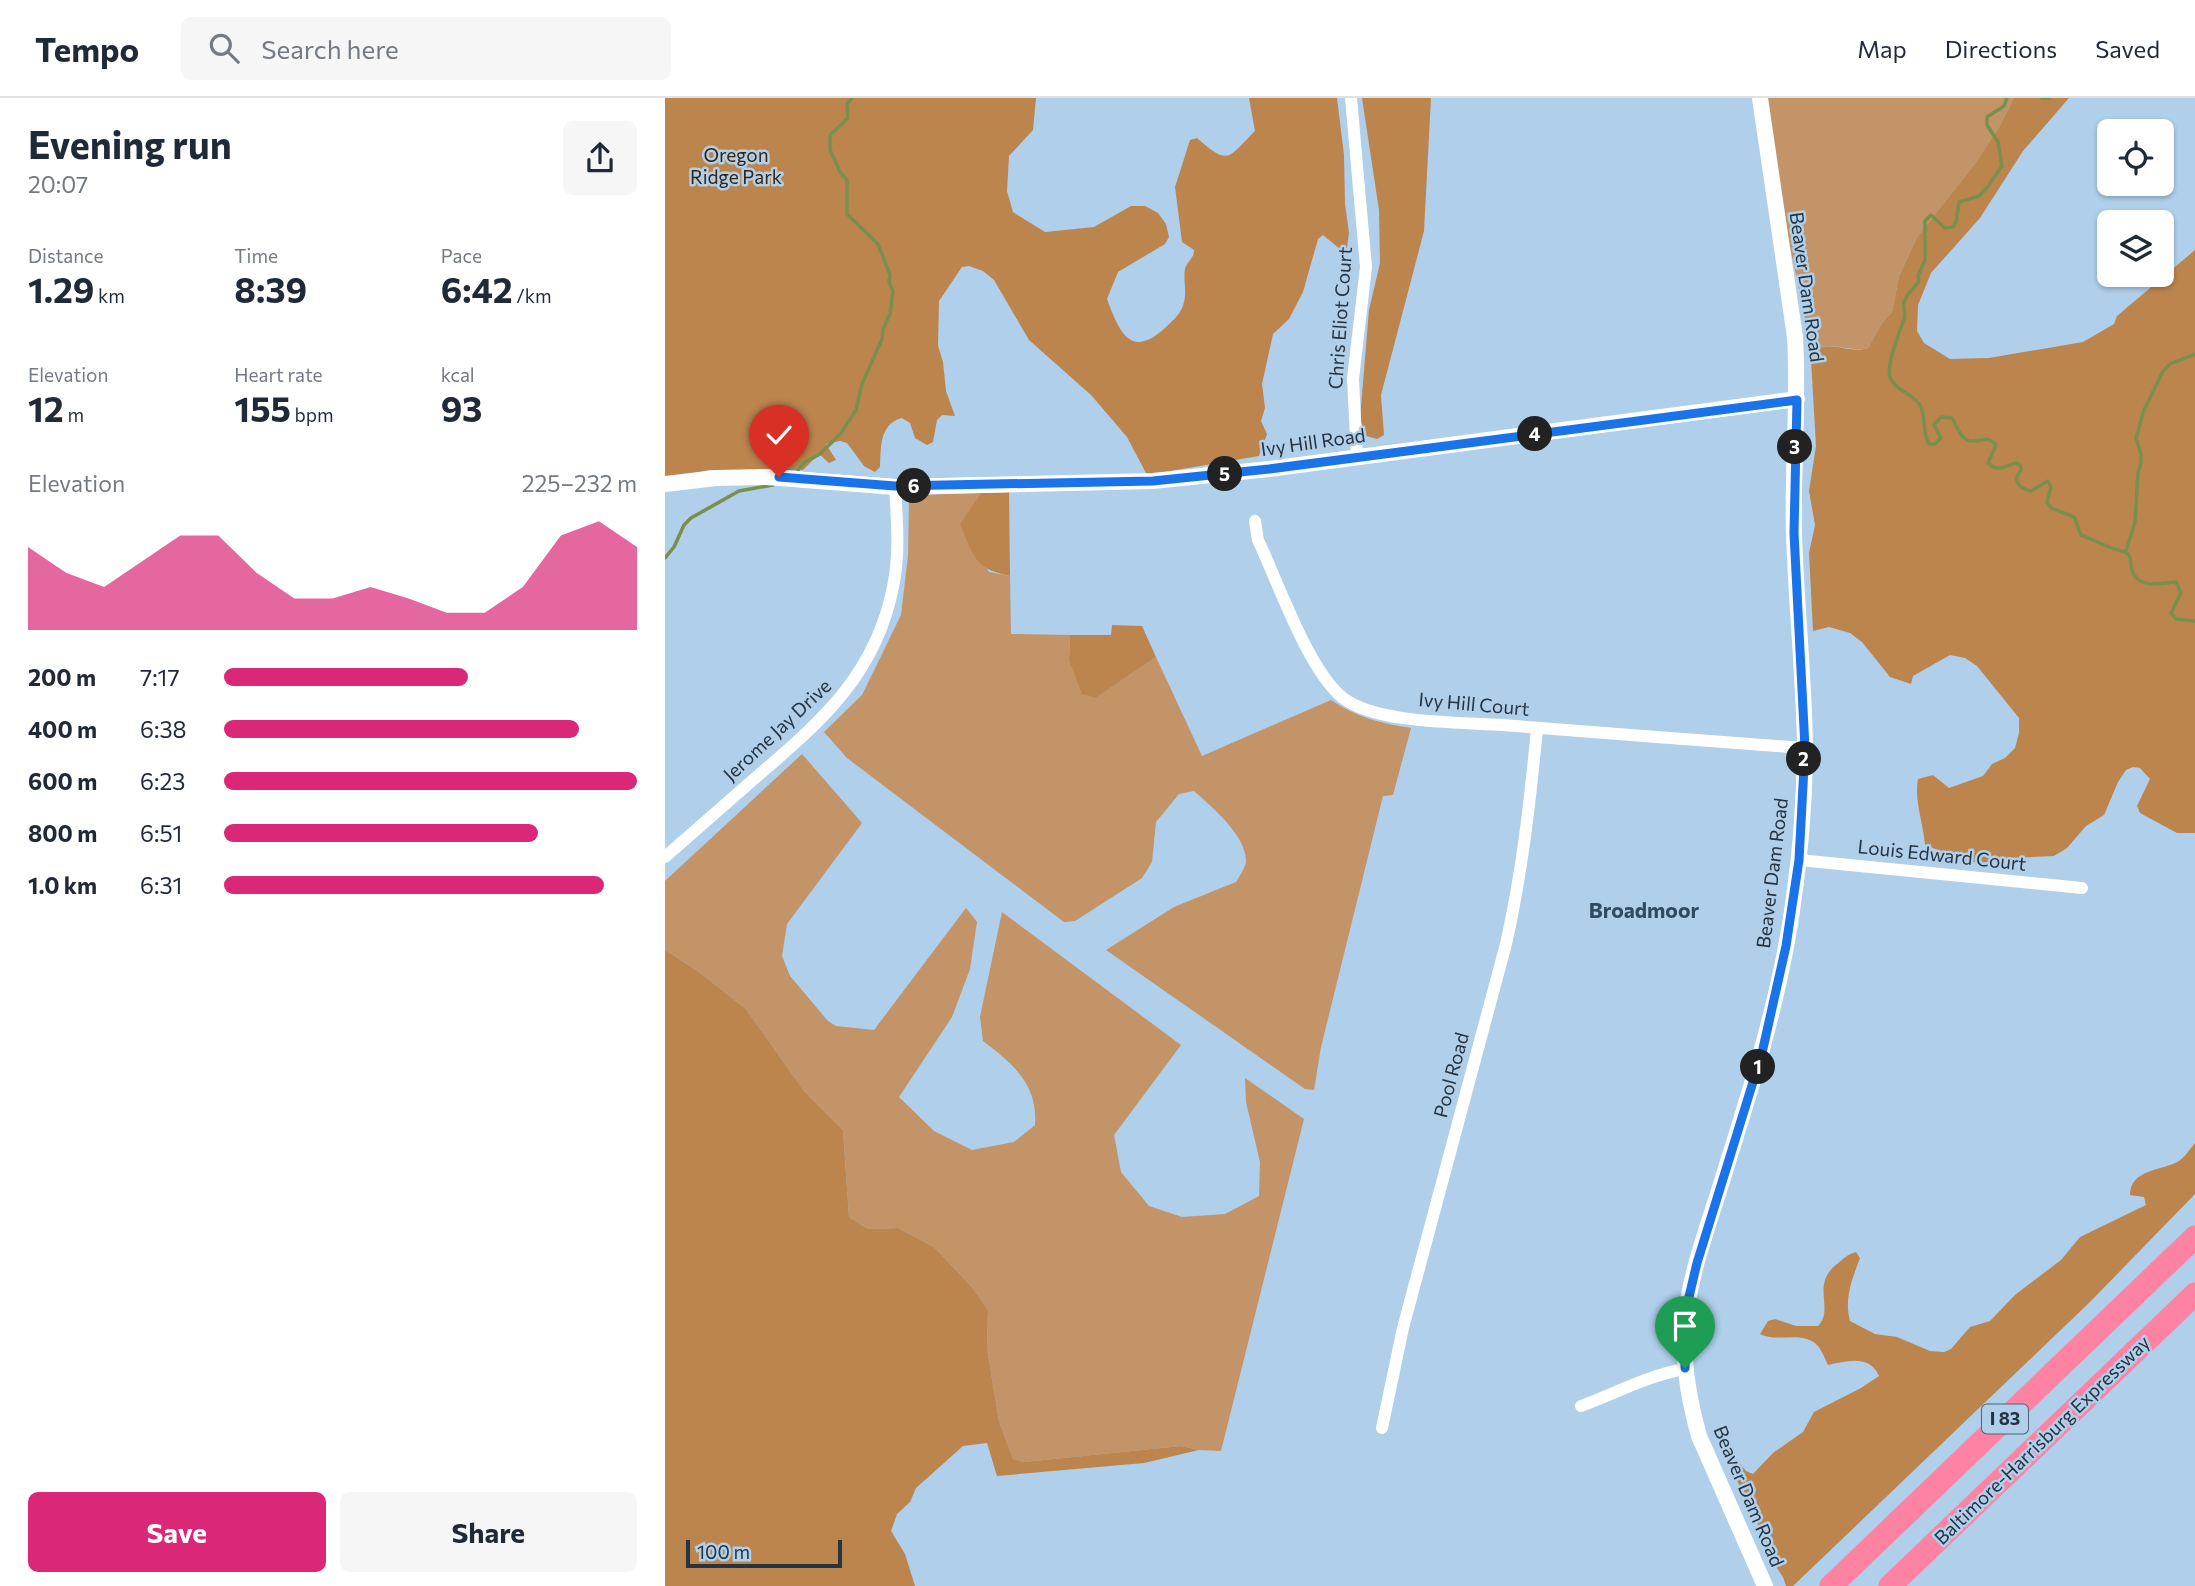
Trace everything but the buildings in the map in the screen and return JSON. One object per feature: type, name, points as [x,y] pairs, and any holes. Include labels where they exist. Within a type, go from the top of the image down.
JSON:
[{"type":"highway","name":"Baltimore-Harrisburg Expressway","points":[[1831,1586],[2195,1237]]},
{"type":"highway","name":"Baltimore-Harrisburg Expressway","points":[[1890,1586],[2195,1294]]},
{"type":"street","name":"Chris Eliot Court","points":[[1351,98],[1366,267],[1353,379],[1357,457]]},
{"type":"street","name":"Beaver Dam Road","points":[[1760,98],[1795,337],[1797,400],[1794,533],[1805,748],[1799,860],[1786,946],[1762,1053],[1697,1263],[1688,1301],[1685,1368],[1699,1436],[1765,1586]]},
{"type":"street","name":"Ivy Hill Road","points":[[665,484],[716,478],[767,477],[895,486],[1153,481],[1797,400]]},
{"type":"street","name":"Jerome Jay Drive","points":[[665,857],[808,733],[849,688],[866,664],[879,637],[894,585],[897,556],[895,486]]},
{"type":"street","name":"Ivy Hill Court","points":[[1255,521],[1258,540],[1309,652],[1331,686],[1360,708],[1394,716],[1537,729],[1805,748]]},
{"type":"street","name":"Pool Road","points":[[1382,1428],[1403,1328],[1509,928],[1525,852],[1537,729]]},
{"type":"street","name":"Louis Edward Court","points":[[1799,860],[2082,888]]},
{"type":"street","points":[[1581,1406],[1655,1375],[1685,1368]]},
{"type":"shaded area","points":[[1767,98],[2014,98],[1974,165],[1917,237],[1899,276],[1892,312],[1882,323],[1868,348],[1825,346],[1812,352],[1787,232]]},
{"type":"shaded area","points":[[981,493],[961,524],[989,572],[1010,576],[1011,634],[1070,635],[1069,660],[1096,698],[1156,657],[1202,756],[1331,700],[1369,719],[1411,728],[1393,795],[1383,796],[1321,1047],[1314,1090],[1305,1089],[1106,950],[1174,907],[1236,882],[1242,872],[1246,862],[1241,842],[1227,823],[1194,791],[1179,794],[1156,822],[1152,862],[1142,878],[1075,921],[1064,922],[847,758],[824,732],[862,695],[901,615],[908,556],[909,500],[913,495]]},
{"type":"shaded area","points":[[802,754],[862,823],[787,924],[782,956],[790,976],[828,1021],[836,1026],[874,1030],[966,908],[977,922],[970,969],[952,1017],[899,1097],[934,1131],[972,1150],[1014,1142],[1035,1125],[1035,1111],[1028,1086],[1004,1058],[983,1041],[980,1017],[1002,912],[1181,1045],[1114,1135],[1121,1172],[1149,1206],[1182,1217],[1225,1214],[1259,1196],[1260,1162],[1246,1102],[1245,1078],[1304,1119],[1221,1451],[1181,1446],[1024,1462],[1013,1459],[999,1421],[987,1348],[988,1310],[972,1287],[934,1247],[898,1228],[868,1229],[849,1217],[843,1130],[804,1091],[746,1009],[699,972],[665,950],[665,881]]},
{"type":"green space","name":"Oregon Ridge Park","points":[[665,98],[1036,98],[1033,130],[1009,156],[1007,191],[1013,212],[1045,232],[1094,227],[1131,206],[1145,206],[1158,213],[1166,224],[1169,237],[1165,244],[1118,272],[1107,299],[1116,322],[1127,338],[1143,341],[1165,328],[1179,313],[1184,302],[1185,269],[1194,250],[1182,242],[1175,187],[1190,140],[1197,138],[1216,153],[1228,155],[1255,131],[1249,98],[1337,98],[1344,155],[1345,204],[1349,233],[1347,248],[1340,249],[1323,235],[1318,239],[1303,292],[1289,319],[1273,334],[1262,384],[1265,408],[1261,421],[1267,434],[1259,456],[1147,475],[1127,437],[1091,395],[1029,340],[994,280],[983,271],[969,266],[962,267],[939,301],[938,346],[943,362],[946,391],[955,416],[942,415],[937,420],[933,442],[927,445],[915,438],[910,423],[902,418],[894,421],[885,431],[880,467],[875,472],[864,466],[847,443],[840,441],[826,444],[836,460],[829,463],[819,454],[803,470],[709,470],[665,479]]},
{"type":"green space","points":[[1362,98],[1431,98],[1424,231],[1381,395],[1384,435],[1377,439],[1366,436],[1360,419],[1369,310],[1380,263],[1379,210]]},
{"type":"green space","points":[[2014,98],[2069,98],[2023,151],[1980,218],[1931,273],[1918,305],[1917,331],[1924,343],[1950,359],[1989,358],[2083,342],[2114,324],[2117,316],[2151,287],[2174,287],[2174,268],[2195,250],[2195,833],[2177,833],[2140,813],[2137,806],[2150,779],[2140,768],[2133,767],[2126,770],[2118,782],[2104,815],[2086,826],[2067,848],[2054,856],[2010,858],[1981,863],[1966,861],[1925,845],[1918,803],[1918,779],[1933,775],[1949,788],[1983,776],[1992,764],[2005,758],[2015,748],[2019,718],[1977,666],[1965,658],[1950,655],[1913,676],[1911,684],[1890,677],[1862,642],[1850,633],[1829,627],[1813,631],[1809,553],[1815,525],[1809,491],[1816,446],[1811,360],[1812,352],[1825,346],[1854,350],[1868,348],[1882,323],[1892,312],[1899,276],[1917,237],[1974,165]]},
{"type":"green space","points":[[1009,492],[1010,576],[982,565],[972,553],[960,524],[981,493]]},
{"type":"green space","points":[[1112,625],[1142,626],[1156,657],[1096,698],[1082,694],[1069,660],[1070,635],[1111,635]]},
{"type":"green space","points":[[665,950],[699,972],[746,1009],[804,1091],[843,1130],[849,1217],[868,1229],[898,1228],[934,1247],[972,1287],[988,1310],[987,1348],[999,1421],[1013,1459],[1024,1462],[1181,1446],[1199,1450],[1144,1463],[997,1476],[987,1443],[963,1446],[916,1488],[910,1502],[897,1514],[891,1531],[905,1554],[915,1586],[665,1586]]},
{"type":"green space","points":[[2195,1143],[2195,1194],[2091,1301],[1793,1586],[1786,1586],[1770,1558],[1765,1536],[1753,1517],[1726,1455],[1733,1455],[1746,1471],[1753,1474],[1773,1453],[1803,1432],[1814,1412],[1879,1376],[1870,1364],[1864,1362],[1850,1361],[1828,1365],[1817,1345],[1804,1338],[1760,1334],[1768,1321],[1775,1319],[1796,1326],[1818,1326],[1823,1319],[1825,1280],[1829,1272],[1856,1252],[1860,1258],[1848,1297],[1850,1321],[1875,1334],[1897,1337],[1930,1351],[1944,1352],[1951,1349],[1970,1327],[1990,1321],[2016,1294],[2061,1260],[2080,1237],[2146,1205],[2144,1197],[2130,1195],[2135,1180],[2141,1175],[2179,1161]]},
{"type":"waterway","points":[[798,470],[805,462],[820,454],[841,433],[856,410],[862,384],[890,314],[893,291],[889,282],[890,275],[878,244],[847,214],[847,180],[840,172],[830,150],[830,135],[848,118],[847,104],[852,98]]},
{"type":"waterway","points":[[2007,98],[2004,106],[1987,117],[1987,125],[1998,142],[2002,166],[1979,196],[1959,202],[1953,227],[1945,228],[1931,215],[1925,221],[1925,260],[1918,276],[1919,281],[1904,303],[1905,317],[1892,356],[1890,377],[1896,386],[1914,398],[1921,407],[1929,444],[1935,444],[1941,438],[1934,425],[1941,417],[1952,418],[1961,434],[1968,440],[1992,441],[1996,445],[1988,463],[1991,466],[1998,468],[2016,463],[2020,465],[2017,481],[2021,487],[2031,491],[2048,481],[2051,487],[2047,502],[2051,508],[2074,517],[2081,535],[2128,554],[2132,570],[2139,580],[2151,584],[2176,582],[2181,593],[2171,613],[2176,619],[2195,621]]},
{"type":"waterway","points":[[2042,98],[2050,98]]},
{"type":"waterway","points":[[2126,551],[2135,522],[2141,463],[2136,438],[2144,410],[2163,371],[2170,364],[2195,354]]},
{"type":"waterway","points":[[665,558],[691,518],[739,491],[773,485]]},
{"type":"district","name":"Broadmoor","points":[[1644,911]]},
{"type":"route","points":[[779,477],[895,486],[1153,481],[1269,469],[1797,400],[1794,533],[1805,748],[1799,860],[1786,946],[1762,1053],[1697,1263],[1688,1301],[1685,1368]]}]
